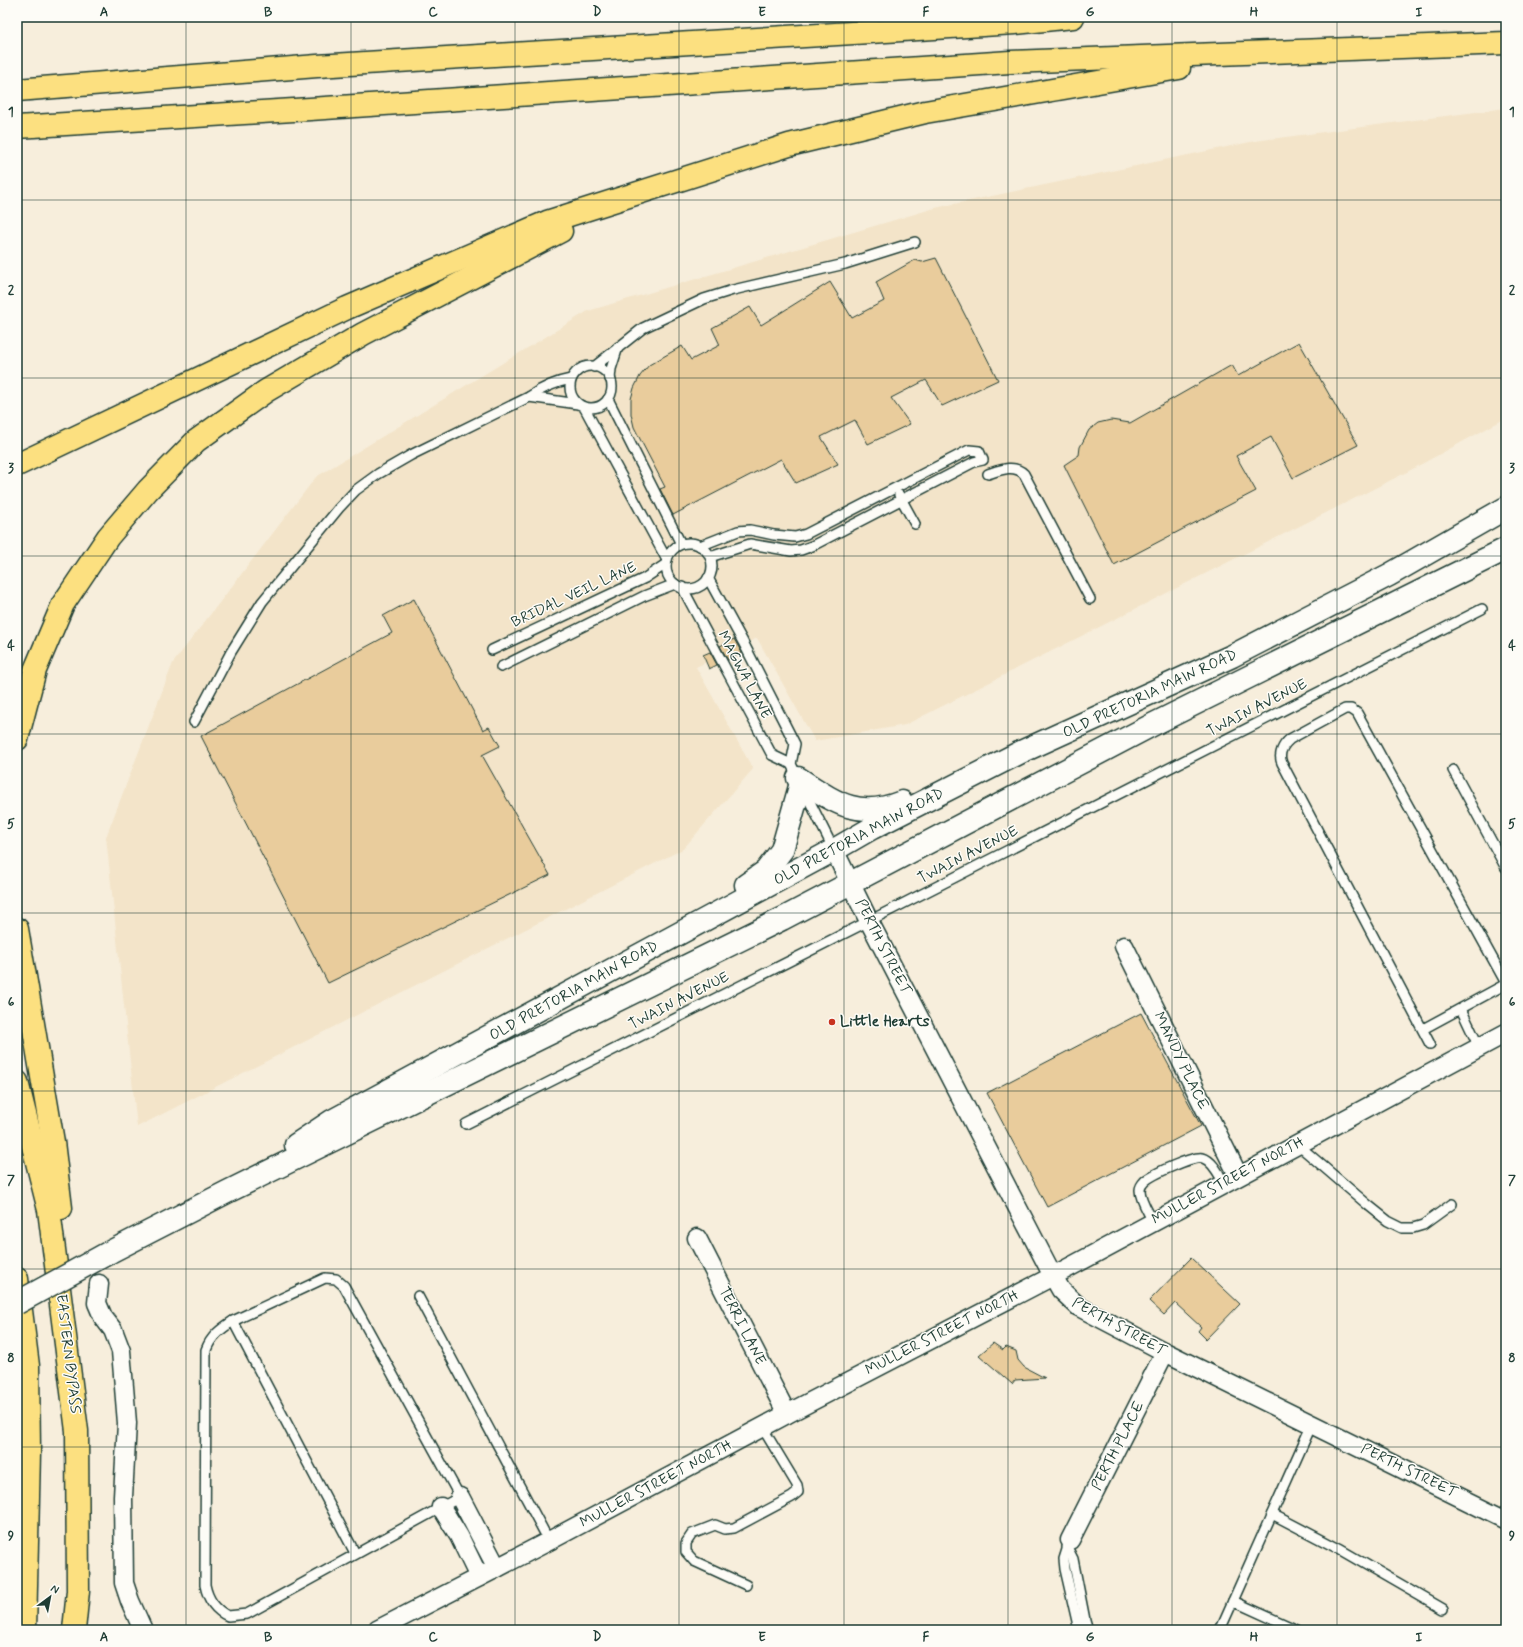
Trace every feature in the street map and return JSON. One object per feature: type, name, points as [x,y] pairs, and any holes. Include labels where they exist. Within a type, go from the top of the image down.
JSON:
[{"type":"highway","points":[[17,90],[317,66],[1015,23],[1073,17]]},
{"type":"highway","points":[[17,127],[326,108],[1010,62],[1506,43]]},
{"type":"highway","points":[[17,465],[347,308],[547,222],[631,195],[789,145],[926,112],[1153,72],[1307,51]]},
{"type":"highway","points":[[17,739],[35,670],[63,604],[108,537],[148,490],[196,441],[266,391],[363,334],[631,195]]},
{"type":"highway","points":[[17,929],[52,1142],[61,1209],[77,1431]]},
{"type":"highway","name":"EASTERN BYPASS","points":[[17,1082],[49,1210],[77,1431],[78,1591],[74,1630]]},
{"type":"highway","points":[[17,1279],[28,1366],[29,1452],[24,1630]]},
{"type":"highway","points":[[17,1556],[24,1630]]},
{"type":"main road","name":"OLD PRETORIA MAIN ROAD","points":[[227,1192],[332,1121],[834,850],[872,828],[996,765],[1232,656],[1389,575],[1506,508]]},
{"type":"main road","name":"OLD PRETORIA MAIN ROAD","points":[[17,1303],[110,1252],[227,1192],[782,919],[1154,724],[1506,549]]},
{"type":"main road","points":[[666,940],[766,871],[771,866],[782,850],[797,775],[828,797],[859,810],[874,810],[889,808],[996,765]]},
{"type":"street","name":"PERTH STREET","points":[[834,850],[1060,1290],[1078,1307],[1165,1352],[1506,1520]]},
{"type":"street","name":"MANDY PLACE","points":[[1124,946],[1231,1179]]},
{"type":"street","name":"MULLER STREET NORTH","points":[[377,1630],[549,1541],[762,1427],[1053,1276],[1231,1179],[1506,1033]]},
{"type":"street","name":"TERRI LANE","points":[[697,1238],[787,1414]]},
{"type":"street","points":[[99,1284],[97,1303],[103,1317],[113,1330],[121,1351],[127,1424],[123,1496],[124,1583],[143,1630]]},
{"type":"street","name":"PERTH PLACE","points":[[1069,1544],[1165,1352]]},
{"type":"street","points":[[460,1496],[497,1568]]},
{"type":"street","points":[[441,1507],[459,1536],[479,1577]]},
{"type":"lane","points":[[594,367],[643,328],[704,298],[845,264],[914,242]]},
{"type":"lane","points":[[529,397],[591,409],[604,404],[608,399],[612,386],[610,379],[611,369],[618,347]]},
{"type":"lane","points":[[581,406],[573,399],[570,392],[571,379],[575,373],[581,369],[594,367],[601,369],[610,379]]},
{"type":"lane","points":[[194,722],[231,652],[262,602],[339,508],[356,490],[378,474],[411,455],[529,397],[555,382],[571,379]]},
{"type":"lane","points":[[608,399],[681,544]]},
{"type":"lane","name":"MAGWA LANE","points":[[581,406],[667,562],[667,571],[670,578],[679,586],[772,756],[797,775]]},
{"type":"lane","points":[[700,546],[738,531],[750,530],[795,537],[806,534],[894,487],[969,450],[979,451],[981,454],[983,460],[974,462],[812,546],[801,550],[782,550],[750,544],[710,557]]},
{"type":"lane","points":[[988,474],[1010,468],[1020,470],[1024,474],[1090,600]]},
{"type":"lane","points":[[894,487],[915,524]]},
{"type":"lane","points":[[766,546],[767,533]]},
{"type":"lane","points":[[667,562],[674,549],[681,544],[694,543],[706,550],[710,557],[711,571],[703,584],[697,587],[679,586]]},
{"type":"lane","name":"BRIDAL VEIL LANE","points":[[492,650],[645,578],[667,562]]},
{"type":"lane","name":"MAGWA LANE","points":[[708,578],[743,642],[795,744],[797,775]]},
{"type":"lane","name":"BRIDAL VEIL LANE","points":[[501,667],[644,596],[679,586]]},
{"type":"lane","points":[[586,606],[593,621]]},
{"type":"lane","name":"TWAIN AVENUE","points":[[466,1124],[870,921],[1482,609]]},
{"type":"lane","points":[[1423,1029],[1506,984],[1357,713],[1354,710],[1347,708],[1293,736],[1285,743],[1280,760],[1430,1044]]},
{"type":"lane","points":[[1453,770],[1506,868]]},
{"type":"lane","points":[[797,775],[834,850]]},
{"type":"lane","points":[[1461,1009],[1479,1047]]},
{"type":"lane","points":[[1297,1144],[1368,1205],[1388,1221],[1402,1228],[1414,1228],[1423,1224],[1452,1204]]},
{"type":"lane","points":[[1153,1222],[1140,1190],[1144,1181],[1174,1165],[1195,1157],[1205,1159],[1231,1179]]},
{"type":"lane","points":[[332,1278],[339,1280],[344,1286],[460,1496],[247,1614],[228,1616],[221,1613],[210,1600],[205,1585],[206,1350],[212,1338],[234,1321],[320,1280],[332,1278]]},
{"type":"lane","points":[[418,1296],[549,1541]]},
{"type":"lane","points":[[234,1321],[355,1553]]},
{"type":"lane","points":[[1220,1630],[1312,1424]]},
{"type":"lane","points":[[746,1585],[694,1561],[686,1552],[686,1543],[692,1534],[715,1525],[725,1529],[734,1528],[792,1497],[798,1492],[797,1485],[762,1427]]},
{"type":"lane","points":[[1272,1514],[1339,1549],[1443,1609]]},
{"type":"lane","points":[[1069,1544],[1064,1559],[1065,1569],[1079,1630]]},
{"type":"lane","points":[[1069,1544],[1088,1630]]},
{"type":"lane","points":[[1233,1601],[1297,1630]]},
{"type":"shaded area","points":[[1506,108],[1506,418],[1407,472],[905,725],[815,741],[757,638],[696,667],[753,769],[683,849],[137,1127],[106,837],[173,663],[316,477],[588,311],[935,208],[1255,141]]},
{"type":"building","points":[[936,258],[998,380],[942,406],[926,380],[891,398],[910,424],[868,444],[855,420],[821,437],[838,464],[796,483],[781,459],[673,515],[660,489],[665,487],[634,427],[631,414],[631,399],[634,388],[640,376],[649,365],[682,346],[691,360],[720,345],[712,328],[750,307],[761,325],[830,282],[852,318],[884,301],[876,282],[915,260],[922,262]]},
{"type":"building","points":[[1299,342],[1358,445],[1293,478],[1271,437],[1236,456],[1256,491],[1114,565],[1064,465],[1079,455],[1080,447],[1089,430],[1098,423],[1111,420],[1130,423],[1232,365],[1238,376]]},
{"type":"building","points":[[414,599],[483,730],[489,727],[500,746],[482,755],[550,875],[328,983],[201,736],[392,633],[383,616]]},
{"type":"building","points":[[734,639],[742,653],[728,660],[720,646]]},
{"type":"building","points":[[710,652],[717,665],[709,669],[703,655]]},
{"type":"building","points":[[1141,1013],[1201,1126],[1047,1207],[987,1093]]},
{"type":"building","points":[[1191,1258],[1240,1304],[1206,1339],[1198,1331],[1201,1327],[1175,1303],[1164,1315],[1149,1301]]},
{"type":"building","points":[[993,1343],[1003,1350],[1006,1347],[1016,1351],[1018,1360],[1024,1367],[1045,1378],[1015,1380],[1012,1384],[979,1355]]},
{"type":"place","name":"Little Hearts","points":[[832,1022]]}]
